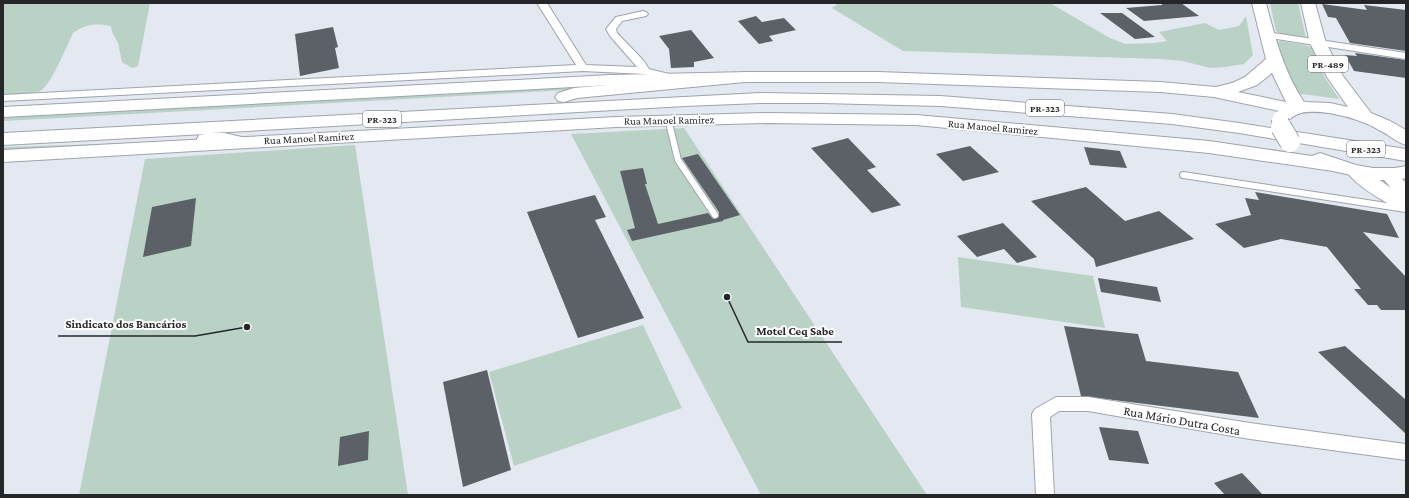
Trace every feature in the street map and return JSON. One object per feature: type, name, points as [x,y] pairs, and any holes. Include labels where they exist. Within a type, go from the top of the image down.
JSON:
[{"type":"main road","points":[[1259,3],[1266,35],[1288,89],[1291,112],[1281,129],[1290,142],[1333,165],[1354,171],[1399,175]]},
{"type":"main road","name":"PR-489","points":[[1308,3],[1318,43],[1335,77],[1367,117]]},
{"type":"main road","points":[[1214,92],[1237,88],[1252,82],[1262,74],[1275,59]]},
{"type":"main road","points":[[3,112],[669,77],[878,77],[1160,87],[1214,92],[1291,112]]},
{"type":"main road","points":[[559,99],[574,93],[749,77]]},
{"type":"main road","name":"PR-323","points":[[3,129],[742,90],[932,91],[1159,109],[1316,130],[1406,146]]},
{"type":"main road","name":"PR-323","points":[[3,139],[685,101],[760,98],[830,98],[940,101],[1172,119],[1247,129],[1406,155]]},
{"type":"main road","name":"PR-489","points":[[1291,112],[1329,108],[1367,117],[1395,131],[1406,139]]},
{"type":"main road","points":[[1367,117],[1406,124]]},
{"type":"main road","name":"Rua Manoel Ramirez","points":[[3,156],[111,151],[239,142],[668,120],[767,118],[916,120],[1209,147],[1333,165]]},
{"type":"main road","points":[[37,137],[58,141],[224,139],[239,142]]},
{"type":"street","points":[[542,3],[583,68]]},
{"type":"street","points":[[643,14],[618,19],[611,29],[613,34],[639,62],[644,71]]},
{"type":"street","points":[[1266,35],[1406,56]]},
{"type":"street","points":[[3,98],[583,68],[644,71],[669,77]]},
{"type":"street","points":[[1354,171],[1375,187],[1406,205]]},
{"type":"street","points":[[1399,175],[1406,194]]},
{"type":"street","name":"Rua Mário Dutra Costa","points":[[1045,495],[1041,414],[1056,404],[1088,404],[1250,431],[1406,452]]},
{"type":"lane","points":[[668,120],[678,160],[715,215]]},
{"type":"lane","points":[[1183,175],[1406,209]]},
{"type":"green space","points":[[3,3],[150,3],[138,66],[132,68],[122,62],[118,43],[112,32],[111,26],[91,25],[73,33],[54,74],[44,88],[40,91],[27,94],[3,94]]},
{"type":"green space","points":[[839,3],[1050,3],[1108,37],[1125,44],[1167,41],[1159,32],[1205,23],[1219,30],[1239,26],[1246,16],[1253,55],[1244,64],[1210,68],[1183,61],[1161,59],[903,51],[832,8]]},
{"type":"green space","points":[[1270,3],[1298,3],[1306,38],[1290,37],[1276,31]]},
{"type":"green space","points":[[1281,41],[1305,45],[1313,48],[1324,76],[1339,99],[1295,93],[1274,44]]},
{"type":"green space","points":[[656,82],[569,90],[3,121],[3,116]]},
{"type":"green space","points":[[684,128],[927,495],[761,495],[571,134]]},
{"type":"green space","points":[[136,143],[3,152],[3,147]]},
{"type":"green space","points":[[355,145],[408,495],[79,495],[145,159]]},
{"type":"green space","points":[[958,257],[1093,276],[1105,328],[961,307]]},
{"type":"green space","points":[[643,325],[682,408],[514,466],[489,372]]},
{"type":"building","points":[[1162,3],[1181,3],[1199,16],[1144,21],[1126,8],[1162,5]]},
{"type":"building","points":[[1322,4],[1367,10],[1364,5],[1406,10],[1406,51],[1350,43],[1336,18],[1328,17]]},
{"type":"building","points":[[1100,13],[1122,13],[1155,37],[1135,39]]},
{"type":"building","points":[[756,16],[762,22],[784,18],[796,30],[769,36],[773,41],[759,44],[738,21]]},
{"type":"building","points":[[333,27],[338,47],[335,48],[339,68],[300,76],[295,34]]},
{"type":"building","points":[[691,30],[714,58],[694,62],[694,67],[671,68],[669,49],[659,36]]},
{"type":"building","points":[[1355,53],[1406,60],[1406,78],[1354,71],[1345,55],[1357,56]]},
{"type":"building","points":[[848,138],[876,167],[867,170],[901,205],[872,213],[811,148]]},
{"type":"building","points":[[970,146],[999,172],[963,181],[936,154]]},
{"type":"building","points":[[1084,147],[1120,151],[1127,168],[1090,165]]},
{"type":"building","points":[[698,154],[740,215],[723,221],[632,241],[627,230],[635,228],[620,171],[643,168],[647,184],[645,184],[658,224],[708,213],[713,219],[719,217],[719,212],[682,158]]},
{"type":"building","points":[[1086,187],[1125,221],[1159,211],[1194,239],[1096,267],[1094,259],[1031,201]]},
{"type":"building","points":[[1255,192],[1387,214],[1399,238],[1363,232],[1406,277],[1406,310],[1381,310],[1377,305],[1368,305],[1354,289],[1361,289],[1327,247],[1281,239],[1244,248],[1215,224],[1251,215],[1245,198],[1259,200]]},
{"type":"building","points":[[595,195],[606,217],[595,220],[644,318],[578,338],[527,212]]},
{"type":"building","points":[[196,198],[191,246],[143,257],[152,207]]},
{"type":"building","points":[[1003,223],[1037,257],[1017,263],[1004,249],[977,257],[957,236]]},
{"type":"building","points":[[1098,278],[1157,287],[1161,302],[1101,292]]},
{"type":"building","points":[[1064,326],[1138,334],[1146,361],[1238,372],[1259,418],[1081,396]]},
{"type":"building","points":[[1345,346],[1406,400],[1406,434],[1318,352]]},
{"type":"building","points":[[487,370],[511,470],[463,487],[443,382]]},
{"type":"building","points":[[1099,427],[1138,431],[1149,464],[1109,460]]},
{"type":"building","points":[[369,431],[368,460],[338,466],[340,437]]},
{"type":"building","points":[[1242,473],[1263,495],[1225,495],[1214,483]]},
{"type":"place","name":"Motel Ceq Sabe","points":[[727,297]]},
{"type":"place","name":"Sindicato dos Bancários","points":[[247,327]]}]
